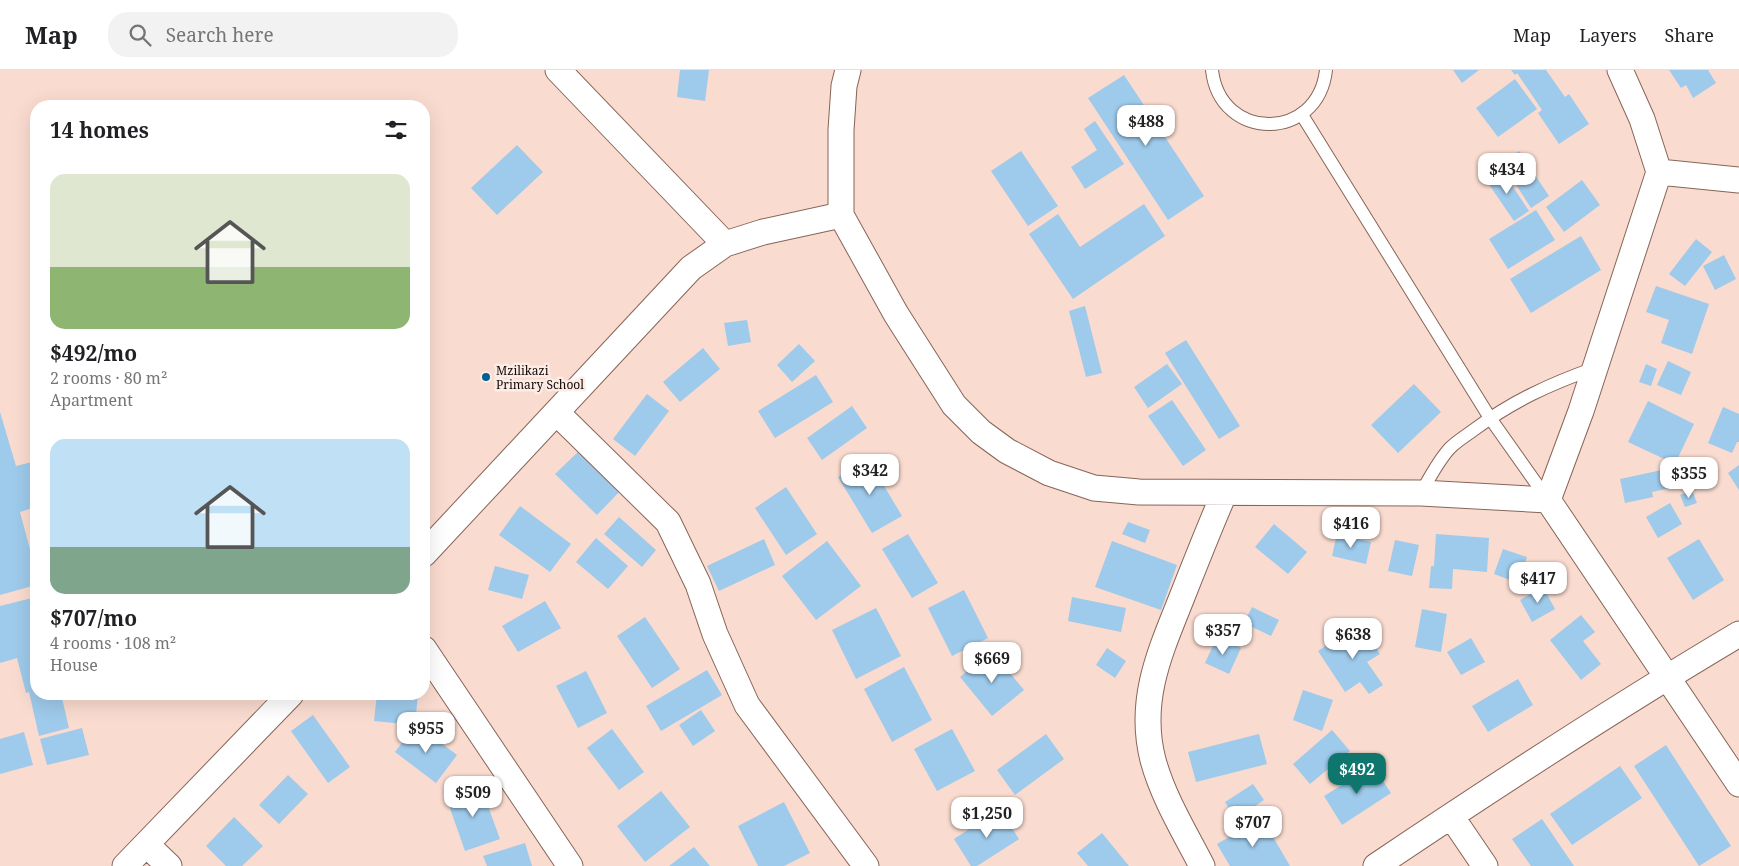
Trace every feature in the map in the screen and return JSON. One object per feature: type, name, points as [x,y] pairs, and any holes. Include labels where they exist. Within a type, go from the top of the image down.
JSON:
[{"type":"street","points":[[558,70],[726,244]]},
{"type":"street","points":[[848,70],[844,86],[841,130],[841,215],[896,314],[954,405],[981,432],[1000,446],[1049,473],[1094,488],[1139,492],[1224,494],[1421,493],[1548,500]]},
{"type":"street","points":[[1548,500],[1581,411],[1659,172],[1642,119],[1620,70]]},
{"type":"street","points":[[1659,172],[1739,180]]},
{"type":"street","points":[[430,548],[691,268],[726,244],[763,232],[841,215]]},
{"type":"street","points":[[557,413],[668,522],[698,584],[715,634],[747,705],[866,866]]},
{"type":"street","points":[[1202,866],[1165,794],[1153,759],[1148,724],[1150,685],[1159,654],[1224,494]]},
{"type":"street","points":[[1548,500],[1739,784]]},
{"type":"street","points":[[1376,866],[1666,677],[1739,634]]},
{"type":"street","points":[[430,658],[570,866]]},
{"type":"street","points":[[125,866],[285,700]]},
{"type":"street","points":[[1450,816],[1485,866]]},
{"type":"street","points":[[147,845],[169,866]]},
{"type":"lane","points":[[1212,70],[1213,83],[1221,100],[1234,113],[1249,122],[1267,125],[1285,122],[1302,115],[1316,101],[1325,82],[1326,70]]},
{"type":"lane","points":[[1302,115],[1490,418],[1548,500]]},
{"type":"lane","points":[[1421,493],[1438,464],[1451,447],[1490,418],[1529,395],[1556,382],[1595,368]]},
{"type":"building","points":[[680,70],[709,70],[705,101],[677,97]]},
{"type":"building","points":[[1453,70],[1479,70],[1462,83]]},
{"type":"building","points":[[1511,70],[1546,70],[1565,97],[1569,94],[1589,124],[1559,144],[1538,113],[1542,110],[1517,73],[1515,75]]},
{"type":"building","points":[[1669,70],[1708,70],[1716,83],[1693,98],[1686,85],[1681,88]]},
{"type":"building","points":[[1124,75],[1204,196],[1168,220],[1088,98]]},
{"type":"building","points":[[1515,79],[1537,109],[1498,137],[1476,108]]},
{"type":"building","points":[[1095,121],[1124,164],[1085,189],[1071,167],[1097,150],[1084,129]]},
{"type":"building","points":[[517,145],[543,172],[497,215],[471,188]]},
{"type":"building","points":[[1021,151],[1058,206],[1028,226],[991,171]]},
{"type":"building","points":[[1519,151],[1549,196],[1531,208],[1502,163]]},
{"type":"building","points":[[1501,169],[1529,211],[1514,221],[1486,180]]},
{"type":"building","points":[[1582,180],[1600,205],[1564,232],[1546,207]]},
{"type":"building","points":[[1144,204],[1165,236],[1073,299],[1029,234],[1058,214],[1080,247]]},
{"type":"building","points":[[1536,210],[1555,240],[1508,269],[1489,239]]},
{"type":"building","points":[[1581,236],[1601,270],[1531,313],[1510,279]]},
{"type":"building","points":[[1696,239],[1712,252],[1685,286],[1669,274]]},
{"type":"building","points":[[1724,255],[1736,279],[1715,290],[1703,266]]},
{"type":"building","points":[[1656,286],[1709,304],[1692,354],[1661,343],[1669,320],[1646,312]]},
{"type":"building","points":[[1085,306],[1102,373],[1086,377],[1069,311]]},
{"type":"building","points":[[747,320],[751,342],[728,346],[724,323]]},
{"type":"building","points":[[1186,340],[1240,426],[1219,439],[1165,353]]},
{"type":"building","points":[[799,344],[815,361],[792,382],[777,365]]},
{"type":"building","points":[[703,348],[720,369],[680,402],[663,382]]},
{"type":"building","points":[[1668,361],[1691,372],[1681,395],[1657,385]]},
{"type":"building","points":[[1167,364],[1182,384],[1148,408],[1134,387]]},
{"type":"building","points":[[1646,364],[1657,369],[1651,386],[1639,382]]},
{"type":"building","points":[[816,375],[833,402],[775,438],[758,411]]},
{"type":"building","points":[[1414,384],[1441,412],[1398,453],[1371,425]]},
{"type":"building","points":[[647,394],[669,411],[635,456],[613,439]]},
{"type":"building","points":[[1172,400],[1206,450],[1183,466],[1148,416]]},
{"type":"building","points":[[1648,401],[1694,424],[1675,464],[1628,442]]},
{"type":"building","points":[[852,406],[867,428],[822,460],[807,438]]},
{"type":"building","points":[[1723,407],[1739,414],[1739,442],[1737,442],[1732,453],[1708,443]]},
{"type":"building","points":[[0,412],[16,466],[30,462],[30,509],[20,512],[30,550],[30,587],[0,595]]},
{"type":"building","points":[[581,449],[622,489],[597,515],[555,474]]},
{"type":"building","points":[[868,459],[902,516],[872,533],[838,477]]},
{"type":"building","points":[[1739,465],[1739,490],[1728,473]]},
{"type":"building","points":[[1671,468],[1675,487],[1652,492],[1653,497],[1625,503],[1620,479]]},
{"type":"building","points":[[786,487],[817,534],[786,555],[755,508]]},
{"type":"building","points":[[1692,490],[1697,503],[1685,507],[1680,495]]},
{"type":"building","points":[[1670,503],[1682,524],[1658,538],[1646,517]]},
{"type":"building","points":[[520,506],[571,544],[550,572],[499,535]]},
{"type":"building","points":[[619,517],[656,550],[642,567],[604,534]]},
{"type":"building","points":[[1128,522],[1150,530],[1145,543],[1122,534]]},
{"type":"building","points":[[1274,524],[1307,552],[1288,574],[1255,547]]},
{"type":"building","points":[[908,534],[938,583],[912,598],[882,549]]},
{"type":"building","points":[[1337,534],[1371,542],[1366,564],[1332,556]]},
{"type":"building","points":[[1436,534],[1489,538],[1487,572],[1453,569],[1452,589],[1429,588],[1431,566],[1434,566]]},
{"type":"building","points":[[596,538],[628,566],[608,589],[576,562]]},
{"type":"building","points":[[764,539],[775,565],[719,591],[707,566]]},
{"type":"building","points":[[1699,539],[1724,580],[1693,600],[1667,558]]},
{"type":"building","points":[[1395,540],[1419,545],[1412,576],[1388,571]]},
{"type":"building","points":[[827,541],[861,586],[816,620],[782,576]]},
{"type":"building","points":[[1112,541],[1177,565],[1161,610],[1095,587]]},
{"type":"building","points":[[1503,549],[1527,557],[1518,583],[1494,574]]},
{"type":"building","points":[[495,566],[529,575],[522,599],[488,590]]},
{"type":"building","points":[[1543,587],[1555,609],[1532,622],[1520,600]]},
{"type":"building","points":[[964,590],[988,638],[952,656],[928,608]]},
{"type":"building","points":[[1072,597],[1126,608],[1121,632],[1068,621]]},
{"type":"building","points":[[30,598],[30,696],[29,692],[26,693],[17,658],[0,663],[0,606]]},
{"type":"building","points":[[545,601],[561,628],[518,652],[502,626]]},
{"type":"building","points":[[1252,607],[1279,620],[1271,636],[1244,623]]},
{"type":"building","points":[[876,608],[901,656],[856,679],[832,630]]},
{"type":"building","points":[[1422,609],[1447,614],[1441,652],[1415,647]]},
{"type":"building","points":[[1581,615],[1595,632],[1583,641],[1601,664],[1581,680],[1550,640]]},
{"type":"building","points":[[645,617],[680,669],[652,688],[617,636]]},
{"type":"building","points":[[1360,623],[1380,654],[1367,662],[1383,685],[1369,694],[1360,682],[1345,692],[1318,651]]},
{"type":"building","points":[[1217,637],[1241,648],[1229,674],[1205,663]]},
{"type":"building","points":[[1471,638],[1485,662],[1461,675],[1447,652]]},
{"type":"building","points":[[1107,648],[1126,661],[1115,678],[1096,665]]},
{"type":"building","points":[[992,651],[1024,690],[992,716],[960,677]]},
{"type":"building","points":[[904,667],[932,720],[892,742],[864,689]]},
{"type":"building","points":[[707,670],[722,695],[661,731],[646,706]]},
{"type":"building","points":[[586,671],[607,713],[578,728],[556,686]]},
{"type":"building","points":[[1518,679],[1533,705],[1488,732],[1472,706]]},
{"type":"building","points":[[1303,690],[1333,700],[1322,731],[1293,720]]},
{"type":"building","points":[[31,700],[62,700],[69,728],[39,736]]},
{"type":"building","points":[[376,700],[417,700],[415,725],[374,721]]},
{"type":"building","points":[[701,710],[715,731],[693,746],[679,725]]},
{"type":"building","points":[[313,715],[350,767],[328,783],[291,731]]},
{"type":"building","points":[[416,724],[457,755],[436,783],[395,752]]},
{"type":"building","points":[[82,728],[89,755],[47,765],[40,739]]},
{"type":"building","points":[[612,729],[644,772],[619,790],[587,748]]},
{"type":"building","points":[[952,729],[975,771],[937,791],[914,749]]},
{"type":"building","points":[[1332,730],[1350,751],[1310,784],[1293,764]]},
{"type":"building","points":[[24,732],[33,765],[0,774],[0,739]]},
{"type":"building","points":[[1046,734],[1064,759],[1015,795],[997,770]]},
{"type":"building","points":[[1259,734],[1267,764],[1196,782],[1188,752]]},
{"type":"building","points":[[1666,745],[1731,846],[1699,866],[1634,766]]},
{"type":"building","points":[[1373,766],[1391,793],[1342,825],[1324,796]]},
{"type":"building","points":[[1620,766],[1642,798],[1572,845],[1550,814]]},
{"type":"building","points":[[288,775],[308,794],[279,824],[259,805]]},
{"type":"building","points":[[480,784],[500,839],[465,851],[446,797]]},
{"type":"building","points":[[1253,784],[1264,800],[1236,819],[1225,802]]},
{"type":"building","points":[[661,791],[690,827],[645,862],[617,826]]},
{"type":"building","points":[[784,802],[810,853],[784,866],[758,866],[738,826]]},
{"type":"building","points":[[1000,809],[1019,839],[977,866],[971,866],[954,839]]},
{"type":"building","points":[[234,817],[263,846],[242,866],[226,866],[206,846]]},
{"type":"building","points":[[1262,818],[1290,866],[1230,866],[1217,844]]},
{"type":"building","points":[[1542,819],[1574,866],[1531,866],[1512,839]]},
{"type":"building","points":[[1102,833],[1129,866],[1088,866],[1077,853]]},
{"type":"building","points":[[525,843],[532,866],[487,866],[483,856]]},
{"type":"building","points":[[694,847],[710,866],[669,866]]},
{"type":"place","name":"Mzilikazi Primary School","points":[[486,377]]}]
